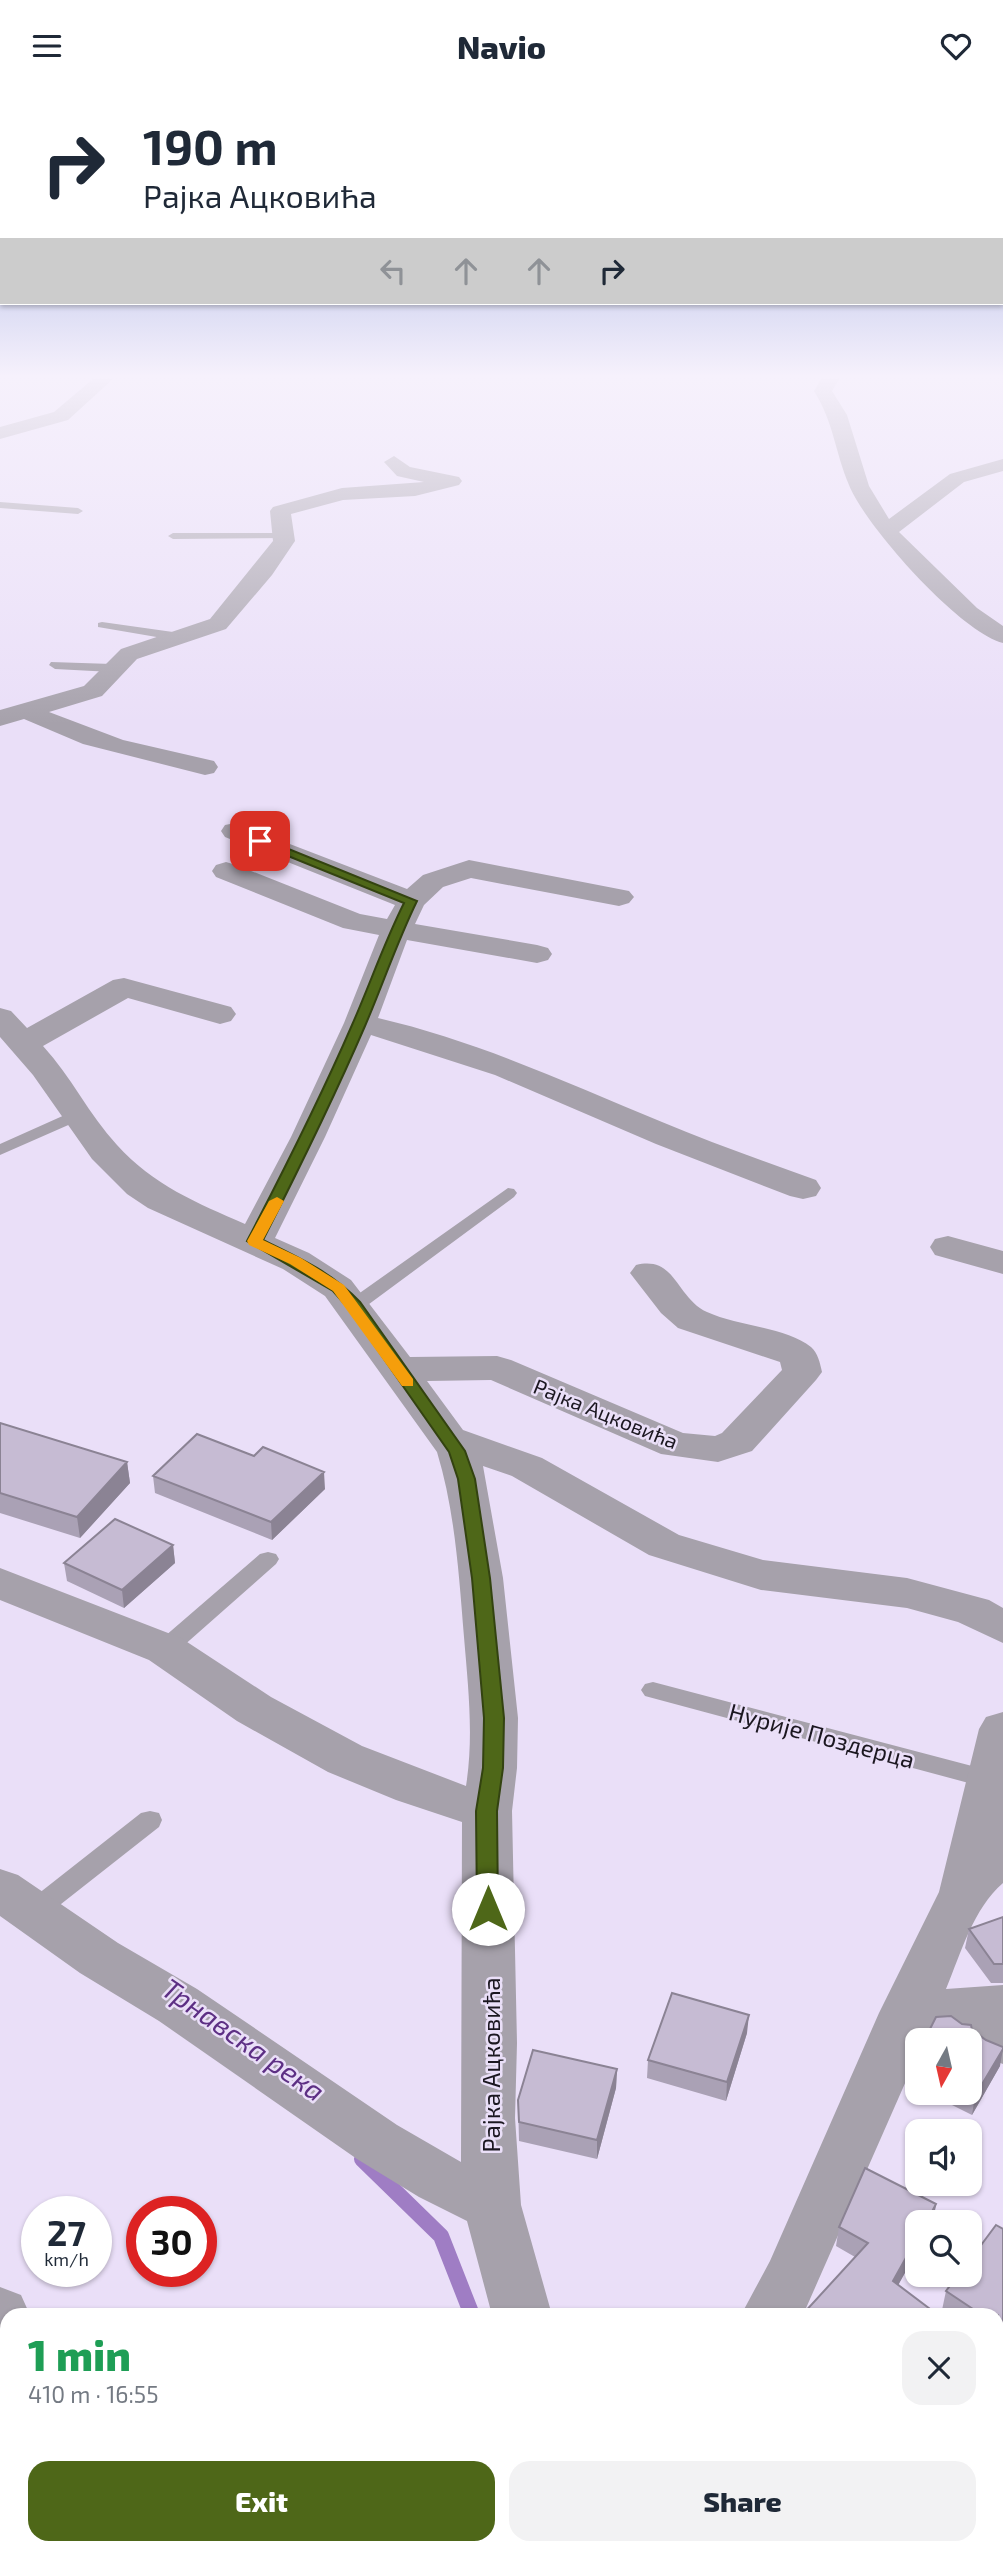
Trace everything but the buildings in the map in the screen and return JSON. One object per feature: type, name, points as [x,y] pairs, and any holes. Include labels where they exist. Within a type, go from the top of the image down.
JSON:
[{"type":"street","points":[[0,718],[93,691],[112,668],[130,654],[206,631],[223,620],[277,552],[283,535],[280,511],[343,494]]},
{"type":"street","points":[[864,494],[886,531],[969,613],[1003,636]]},
{"type":"street","points":[[886,531],[936,494]]},
{"type":"street","points":[[28,711],[62,730],[108,746],[205,767]]},
{"type":"street","points":[[235,831],[411,901]]},
{"type":"street","points":[[254,1241],[308,1137],[411,901],[433,881],[469,869],[619,897]]},
{"type":"street","points":[[226,871],[353,922],[537,954]]},
{"type":"street","name":"Рајка Ацковића","points":[[220,1014],[124,987],[12,1031],[104,1153],[140,1186],[161,1200],[254,1241],[318,1274],[338,1288],[354,1306],[457,1451],[466,1479],[487,1633],[494,1718],[493,1768],[486,1811],[490,2043],[487,2117],[492,2204],[520,2308]]},
{"type":"street","points":[[360,1023],[423,1037],[510,1067],[699,1150],[803,1188]]},
{"type":"street","points":[[948,1247],[1003,1263]]},
{"type":"street","name":"Рајка Ацковића","points":[[398,1369],[497,1368],[676,1445],[718,1449],[737,1442],[802,1372],[798,1356],[781,1347],[692,1320],[674,1305],[649,1273]]},
{"type":"street","points":[[448,1440],[527,1467],[664,1545],[761,1575],[907,1593],[973,1611],[1001,1625]]},
{"type":"street","points":[[0,1583],[165,1649],[254,1709],[345,1759],[412,1787],[486,1811]]},
{"type":"street","points":[[774,2308],[813,2231],[906,2013],[962,1895],[1003,1729]]},
{"type":"street","points":[[962,1895],[987,1865],[1003,1854]]},
{"type":"street","points":[[16,1901],[99,1958],[178,2005],[377,2143],[439,2179],[492,2204]]},
{"type":"street","points":[[906,2013],[989,2020]]},
{"type":"lane","points":[[0,505],[78,511]]},
{"type":"lane","points":[[173,536],[283,535]]},
{"type":"lane","points":[[103,625],[180,637]]},
{"type":"lane","points":[[55,665],[112,668]]},
{"type":"lane","points":[[0,1150],[76,1115]]},
{"type":"lane","points":[[354,1306],[508,1193]]},
{"type":"lane","points":[[165,1649],[268,1559]]},
{"type":"lane","name":"Нурије Поздерца","points":[[653,1690],[990,1780]]},
{"type":"lane","points":[[16,1901],[150,1820]]},
{"type":"waterway","name":"Трнавска река","points":[[362,2159],[441,2236],[469,2308]]},
{"type":"slow traffic","points":[[277,1201],[254,1241],[296,1261],[338,1288],[354,1306],[407,1382]]},
{"type":"route","points":[[260,841],[411,901],[388,946],[360,1023],[335,1072],[308,1137],[254,1241],[296,1261],[338,1288],[354,1306],[457,1451],[466,1479],[481,1578],[494,1718],[493,1768],[486,1811],[488,1909]]}]
